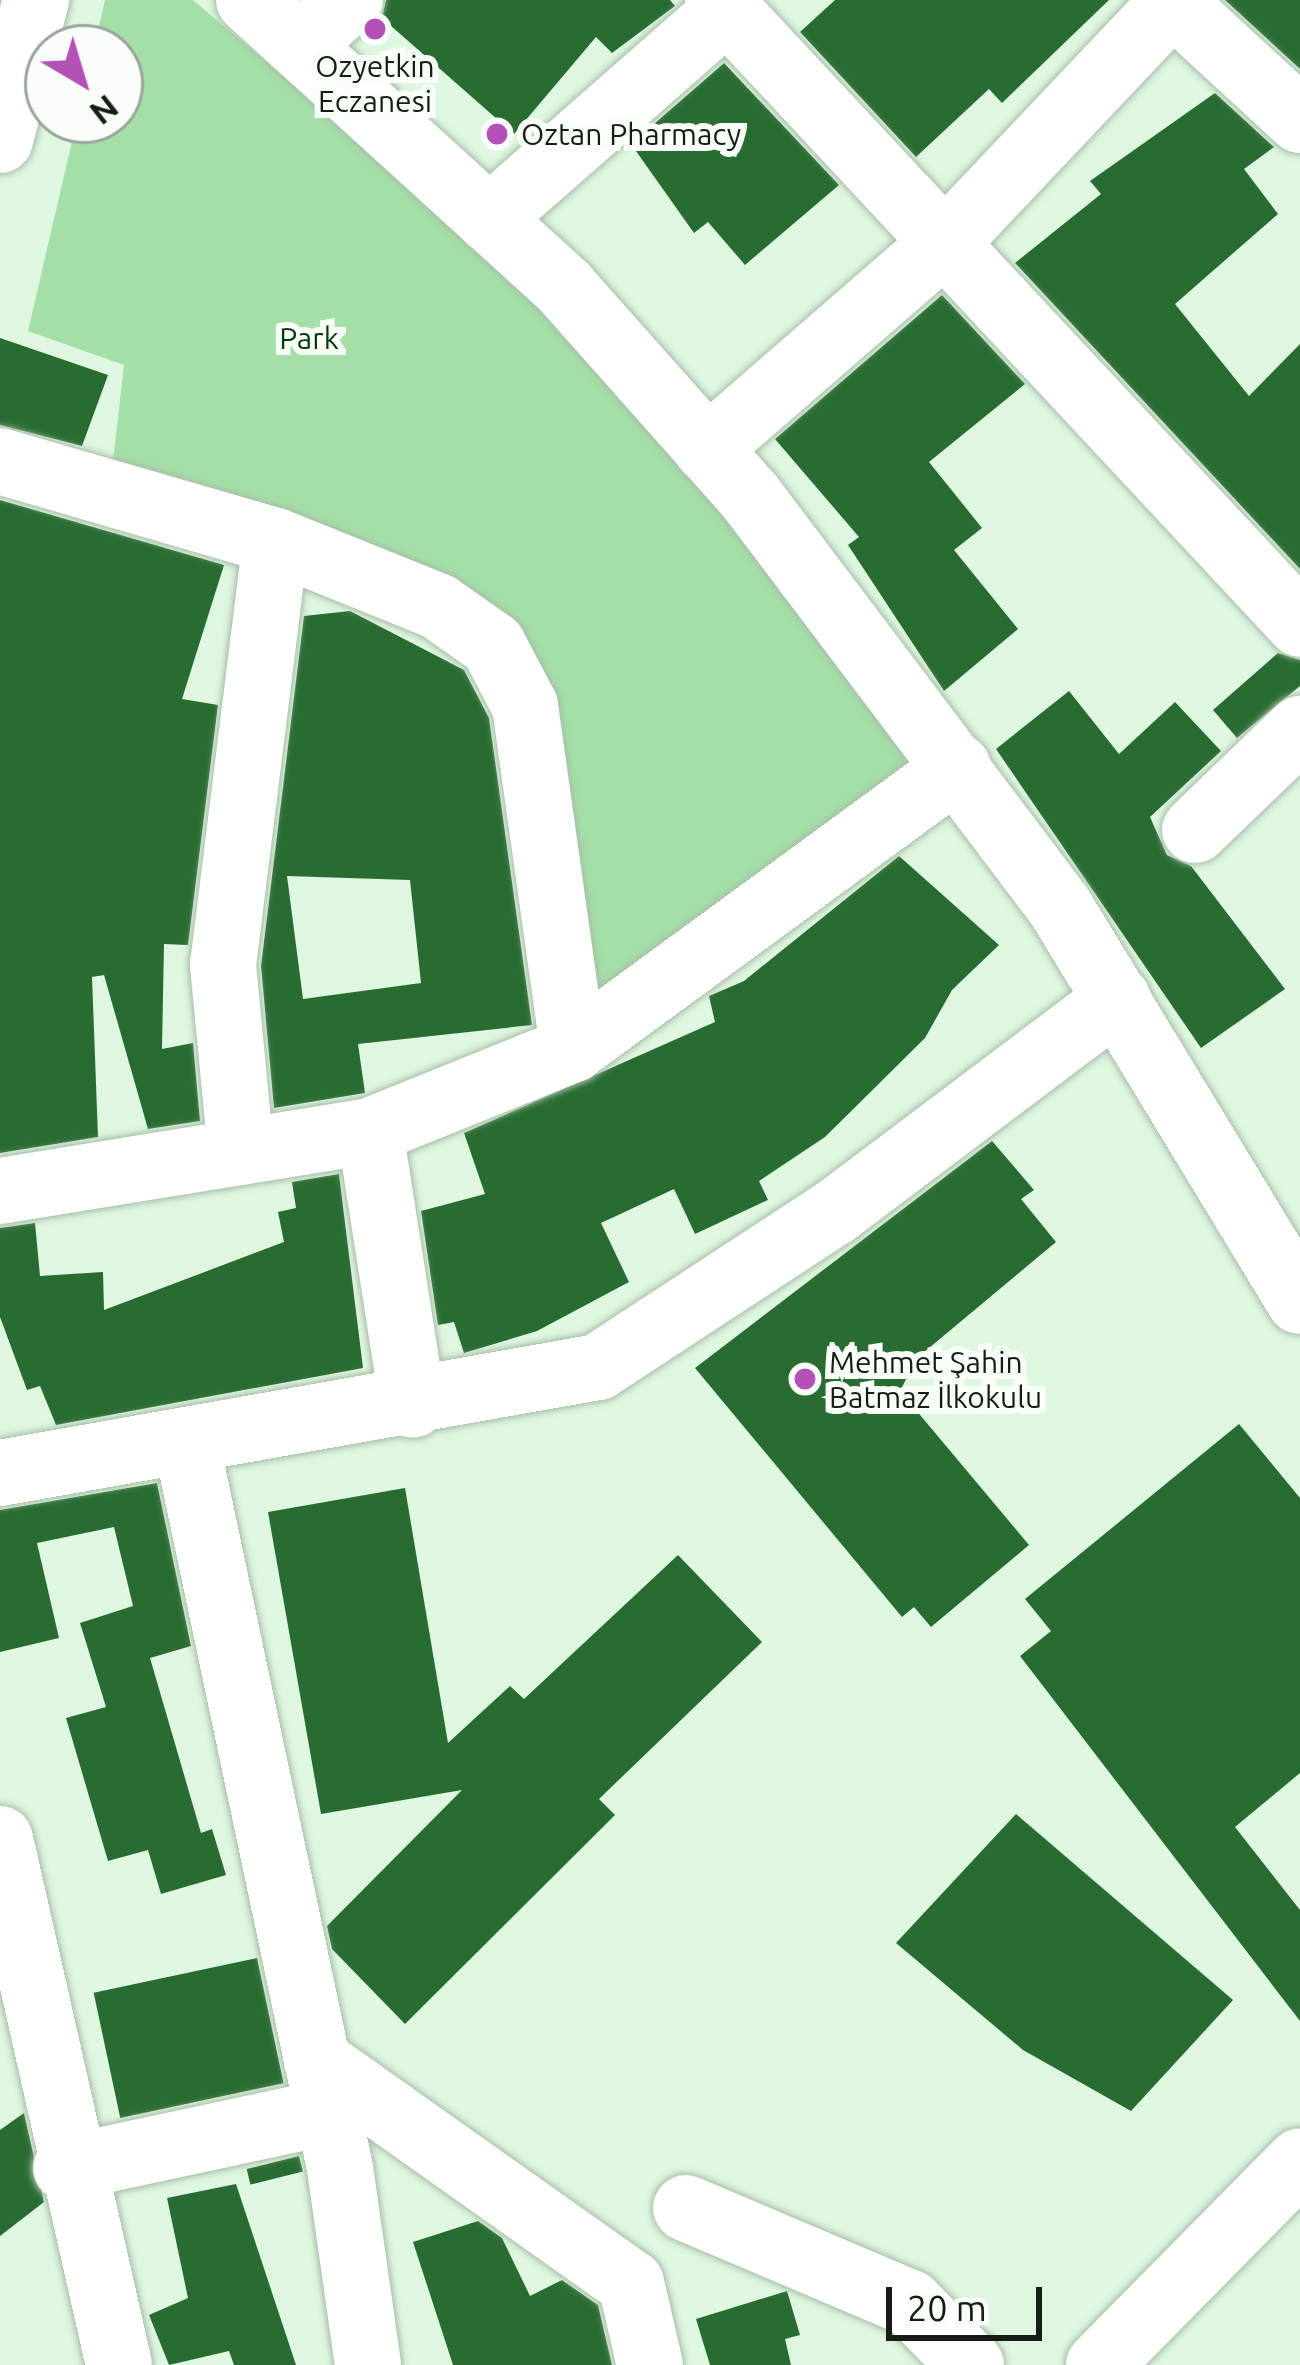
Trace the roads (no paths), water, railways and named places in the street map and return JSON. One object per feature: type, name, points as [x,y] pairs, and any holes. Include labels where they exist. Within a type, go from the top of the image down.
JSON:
[{"type":"street","points":[[0,140],[36,0]]},
{"type":"street","points":[[249,0],[489,219],[707,449],[958,767],[1118,999],[1300,1301]]},
{"type":"street","points":[[299,45],[350,0]]},
{"type":"street","points":[[707,449],[949,239],[1173,1],[1300,121]]},
{"type":"street","points":[[489,219],[723,5],[949,239],[1300,624]]},
{"type":"street","points":[[0,461],[276,541],[440,607],[493,645],[525,706],[573,1049]]},
{"type":"street","points":[[241,1151],[223,965],[276,541]]},
{"type":"street","points":[[1196,830],[1300,730]]},
{"type":"street","points":[[0,1191],[370,1131],[573,1049],[958,767]]},
{"type":"street","points":[[0,1473],[413,1405],[598,1367],[835,1212],[1118,999]]},
{"type":"street","points":[[370,1131],[413,1405]]},
{"type":"street","points":[[186,1441],[322,2086],[368,2365]]},
{"type":"street","points":[[2,1856],[67,2168],[119,2365]]},
{"type":"street","points":[[67,2168],[322,2086]]},
{"type":"street","points":[[322,2086],[632,2283],[650,2365]]},
{"type":"street","points":[[1114,2360],[1300,2161]]},
{"type":"street","points":[[686,2208],[910,2303],[971,2365]]},
{"type":"place","name":"Ozyetkin Eczanesi","points":[[375,29]]},
{"type":"place","name":"Oztan Pharmacy","points":[[497,134]]},
{"type":"place","name":"Mehmet Şahin Batmaz İlkokulu","points":[[805,1379]]},
{"type":"park label","name":"Park","points":[[309,338]]}]
